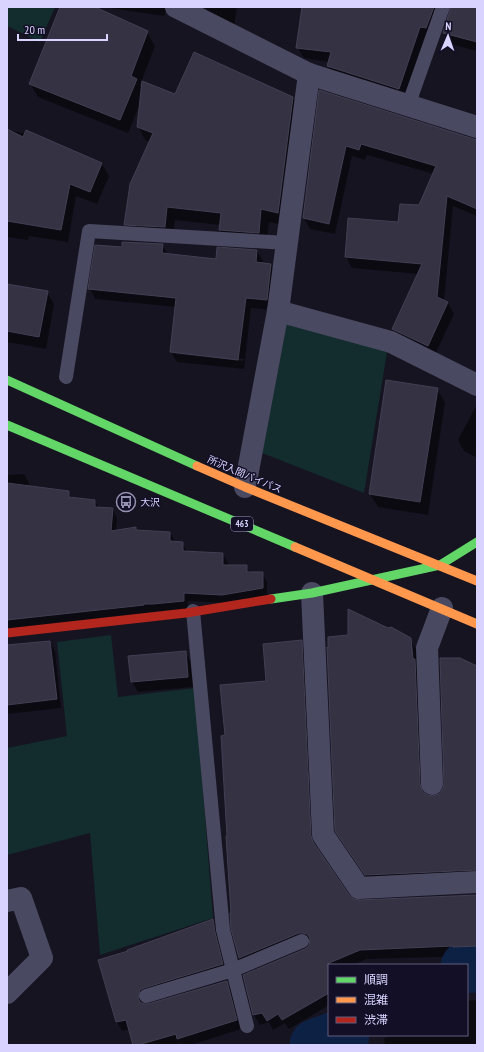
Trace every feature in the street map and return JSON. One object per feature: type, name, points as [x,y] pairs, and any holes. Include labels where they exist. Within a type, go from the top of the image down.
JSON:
[{"type":"main road","name":"所沢入間バイパス","points":[[7,380],[245,487],[477,581]]},
{"type":"main road","name":"463","points":[[7,425],[477,624]]},
{"type":"main road","points":[[7,633],[193,612],[312,593],[440,565],[477,542]]},
{"type":"street","points":[[176,7],[309,74],[477,127]]},
{"type":"street","points":[[245,487],[278,311],[309,74]]},
{"type":"street","points":[[278,311],[391,342],[477,385]]},
{"type":"street","points":[[312,593],[323,835],[359,888],[477,882]]},
{"type":"street","points":[[432,784],[427,648],[442,608]]},
{"type":"street","points":[[7,901],[21,898],[42,958],[7,993]]},
{"type":"lane","points":[[408,106],[443,7]]},
{"type":"lane","points":[[66,377],[89,230],[287,243]]},
{"type":"lane","points":[[193,612],[223,930],[247,1026]]},
{"type":"lane","points":[[146,996],[233,970],[302,941]]},
{"type":"green space","points":[[7,7],[55,7],[40,42],[7,26]]},
{"type":"green space","points":[[282,321],[388,346],[364,493],[257,451]]},
{"type":"green space","points":[[111,635],[118,697],[195,688],[213,918],[100,955],[90,833],[7,855],[7,748],[67,736],[57,642]]},
{"type":"building","points":[[60,7],[95,7],[148,31],[131,76],[137,79],[120,120],[29,84]]},
{"type":"building","points":[[302,7],[434,7],[426,28],[420,27],[399,89],[327,66],[331,52],[296,48]]},
{"type":"building","points":[[451,7],[477,7],[477,42],[443,33]]},
{"type":"building","points":[[194,52],[293,97],[278,213],[261,209],[259,233],[219,230],[221,213],[167,207],[165,227],[124,225],[130,184],[153,133],[137,127],[142,81],[175,94]]},
{"type":"building","points":[[319,90],[477,140],[477,209],[447,196],[437,297],[448,302],[428,346],[392,329],[422,264],[345,257],[348,218],[398,222],[400,204],[419,205],[436,166],[361,144],[359,150],[346,146],[329,224],[303,218]]},
{"type":"building","points":[[7,129],[23,137],[26,130],[102,163],[90,192],[70,184],[61,230],[7,221]]},
{"type":"building","points":[[122,242],[163,244],[162,253],[216,259],[217,247],[257,250],[256,262],[271,264],[267,300],[246,298],[238,360],[170,352],[176,298],[88,289],[95,245],[122,247]]},
{"type":"building","points":[[7,284],[48,291],[39,337],[7,331]]},
{"type":"building","points":[[386,380],[438,388],[420,502],[369,494]]},
{"type":"building","points":[[7,483],[69,491],[69,497],[95,500],[95,507],[113,508],[111,531],[136,527],[136,530],[170,532],[170,541],[183,542],[183,551],[223,553],[223,565],[247,565],[247,572],[263,572],[263,588],[222,595],[184,593],[184,601],[144,604],[7,620]]},
{"type":"building","points":[[348,609],[388,628],[391,627],[411,638],[413,659],[415,659],[420,784],[422,791],[427,795],[433,796],[439,794],[443,789],[444,784],[440,658],[460,658],[477,666],[477,870],[365,875],[335,831],[327,647],[328,648],[328,637],[348,635]]},
{"type":"building","points":[[302,640],[311,836],[313,842],[349,895],[354,899],[360,900],[477,895],[477,946],[360,950],[328,964],[328,994],[282,1020],[278,1014],[267,1021],[262,1013],[253,1015],[243,975],[305,949],[309,946],[310,938],[307,934],[299,933],[239,958],[231,929],[221,736],[225,735],[220,685],[266,681],[263,644]]},
{"type":"building","points":[[50,641],[57,699],[7,705],[7,645]]},
{"type":"building","points":[[186,651],[188,677],[131,682],[128,656]]},
{"type":"building","points":[[213,919],[223,964],[144,988],[140,990],[138,998],[140,1002],[148,1004],[227,981],[237,1020],[177,1039],[176,1034],[138,1045],[133,1045],[126,1020],[116,1022],[98,960],[128,951],[127,950]]},
{"type":"waterway","points":[[468,967],[477,966]]},
{"type":"waterway","points":[[316,1045],[340,1036]]},
{"type":"traffic: fast","points":[[7,380],[197,466]]},
{"type":"traffic: fast","points":[[7,425],[295,547]]},
{"type":"traffic: fast","points":[[271,599],[312,593],[440,565],[477,542]]},
{"type":"traffic: slow","points":[[197,466],[477,581]]},
{"type":"traffic: slow","points":[[295,547],[477,624]]},
{"type":"traffic: jam","points":[[7,633],[186,613],[271,599]]},
{"type":"place","name":"大沢","points":[[126,502]]}]
